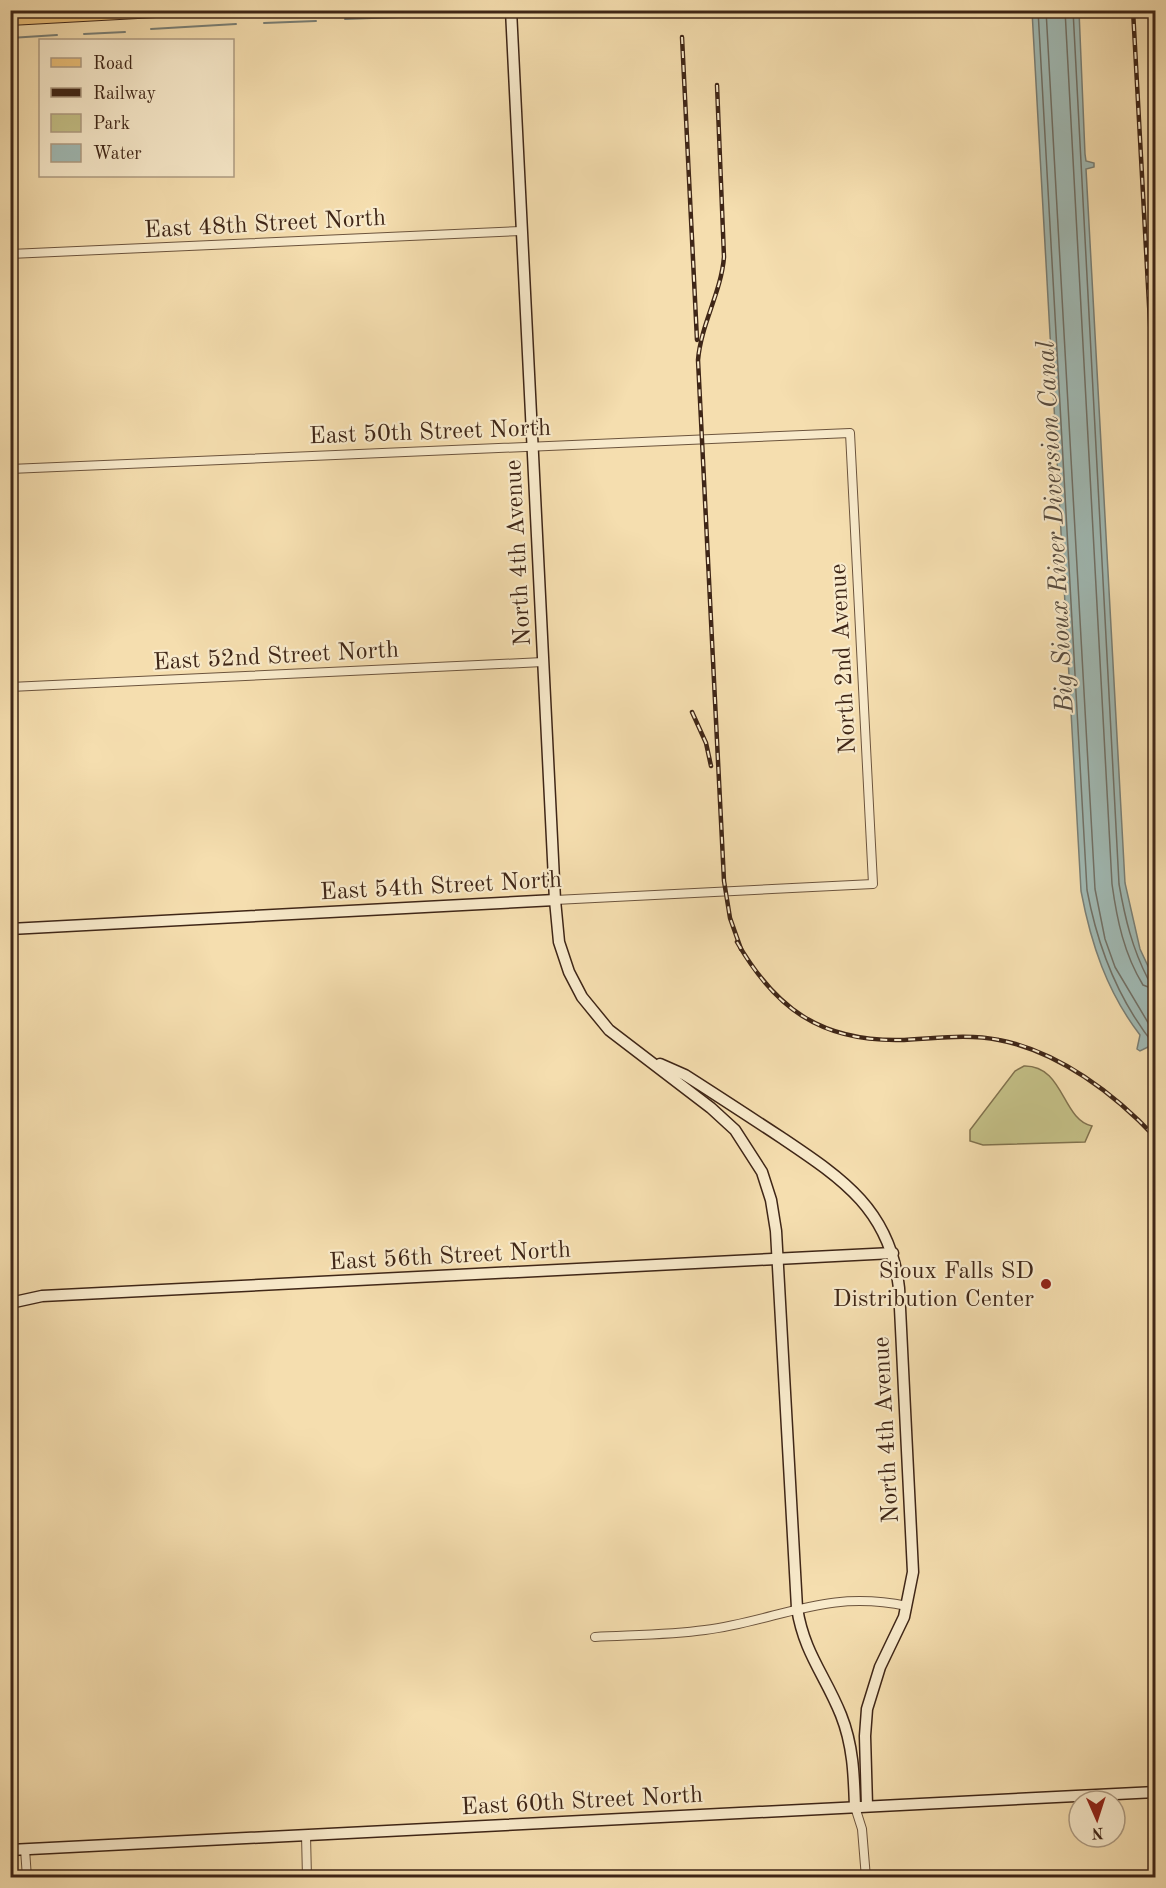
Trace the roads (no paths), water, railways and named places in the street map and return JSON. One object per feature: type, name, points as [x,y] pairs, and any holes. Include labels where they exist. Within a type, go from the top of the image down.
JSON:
[{"type":"main road","points":[[10,19],[51,14],[174,10]]},
{"type":"street","name":"North 4th Avenue","points":[[510,10],[557,931],[564,958],[582,997],[609,1030],[723,1117],[746,1144],[762,1172],[771,1200],[777,1259],[797,1608],[808,1652],[837,1705],[847,1732],[853,1758],[855,1807]]},
{"type":"street","name":"East 48th Street North","points":[[10,254],[522,231]]},
{"type":"street","name":"East 50th Street North","points":[[10,469],[850,433]]},
{"type":"street","name":"North 2nd Avenue","points":[[850,433],[873,884]]},
{"type":"street","name":"East 52nd Street North","points":[[10,687],[543,662]]},
{"type":"street","name":"East 54th Street North","points":[[10,929],[873,884]]},
{"type":"street","name":"North 4th Avenue","points":[[648,1059],[685,1075],[844,1180],[873,1213],[893,1253],[899,1288],[913,1553],[912,1591],[898,1633],[874,1682],[867,1709],[867,1806]]},
{"type":"street","name":"East 56th Street North","points":[[10,1303],[42,1296],[893,1253]]},
{"type":"street","points":[[595,1637],[704,1630],[738,1624],[797,1608],[862,1600],[908,1605]]},
{"type":"street","name":"East 60th Street North","points":[[10,1850],[1155,1792]]},
{"type":"street","points":[[862,1829],[867,1806]]},
{"type":"street","points":[[855,1807],[862,1829],[866,1878]]},
{"type":"street","points":[[306,1835],[308,1878]]},
{"type":"street","points":[[25,1849],[27,1878]]},
{"type":"water","points":[[1032,11],[1079,11],[1085,154],[1086,161],[1094,163],[1094,167],[1086,169],[1125,883],[1140,949],[1155,981],[1155,1056],[1148,1047],[1140,1051],[1137,1049],[1140,1035],[1109,985],[1095,949],[1081,891]]},
{"type":"waterway","points":[[541,14],[628,11]]},
{"type":"waterway","points":[[345,19],[480,14]]},
{"type":"waterway","points":[[264,23],[316,21]]},
{"type":"waterway","points":[[151,29],[236,24]]},
{"type":"waterway","points":[[84,34],[125,32]]},
{"type":"waterway","points":[[10,38],[57,35]]},
{"type":"railway","points":[[1133,10],[1156,433]]},
{"type":"railway","points":[[682,37],[697,340]]},
{"type":"railway","points":[[717,85],[724,257],[698,360],[724,881],[730,918],[741,949]]},
{"type":"railway","points":[[692,712],[706,743],[711,766]]},
{"type":"railway","points":[[737,942],[767,985],[784,1002],[823,1027],[871,1039],[974,1037],[1021,1046],[1064,1064],[1084,1077],[1122,1106],[1156,1138]]},
{"type":"place","name":"Sioux Falls SD Distribution Center","points":[[1046,1284]]},
{"type":"water label","name":"Big Sioux River Diversion Canal","points":[[1054,527]]}]
